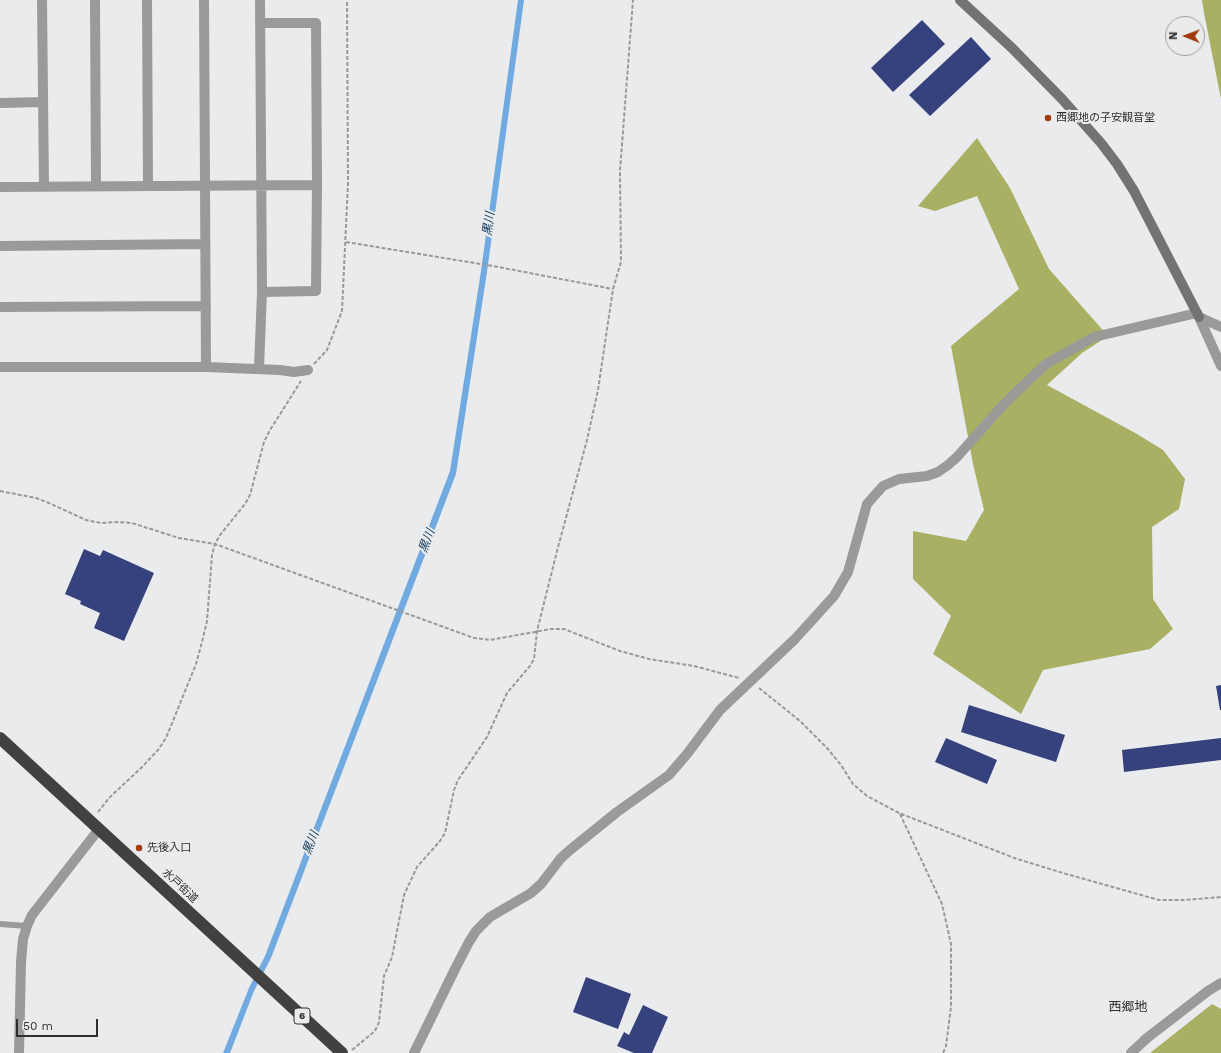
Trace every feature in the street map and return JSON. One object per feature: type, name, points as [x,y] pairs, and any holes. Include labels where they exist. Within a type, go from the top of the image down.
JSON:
[{"type":"highway","name":"水戸街道","points":[[0,738],[342,1053]]},
{"type":"street","points":[[42,0],[44,187]]},
{"type":"street","points":[[95,0],[96,186]]},
{"type":"street","points":[[147,0],[148,185]]},
{"type":"street","points":[[204,0],[206,366]]},
{"type":"street","points":[[259,368],[262,292],[260,0]]},
{"type":"street","points":[[960,0],[1012,48],[1062,99],[1101,143],[1117,164],[1134,191],[1198,315],[1221,366]]},
{"type":"street","points":[[261,23],[316,23],[317,185],[316,291],[262,292]]},
{"type":"street","points":[[0,103],[43,102]]},
{"type":"street","points":[[0,187],[317,185]]},
{"type":"street","points":[[0,246],[205,244]]},
{"type":"street","points":[[0,307],[206,306]]},
{"type":"street","points":[[414,1053],[455,969],[476,931],[490,917],[531,893],[541,884],[561,858],[570,850],[617,812],[669,775],[720,710],[795,639],[834,596],[848,572],[867,504],[883,486],[899,479],[927,476],[938,472],[948,465],[957,457],[1004,404],[1046,364],[1094,337],[1198,315],[1221,327]]},
{"type":"street","points":[[0,367],[206,366],[259,368],[294,372],[308,370]]},
{"type":"street","points":[[19,1053],[21,962],[27,926],[32,915],[95,825]]},
{"type":"street","points":[[1132,1053],[1146,1038],[1208,991],[1221,983]]},
{"type":"lane","points":[[0,924],[27,926]]},
{"type":"path","points":[[348,1053],[375,1031],[379,1022],[384,976],[392,957],[404,895],[417,867],[446,833],[454,790],[458,780],[487,737],[507,692],[530,666],[534,659],[537,631],[587,440],[598,390],[614,289],[621,262],[620,171],[633,0]]},
{"type":"path","points":[[346,242],[493,266],[614,289]]},
{"type":"path","points":[[0,491],[36,498],[86,520],[101,523],[118,522],[132,524],[179,538],[215,544],[474,638],[490,640],[537,631],[564,629],[620,652],[649,659],[694,666],[751,681],[800,722],[827,748],[841,765],[853,784],[867,796],[899,813],[1017,859],[1159,900],[1185,900],[1221,897]]},
{"type":"path","points":[[95,825],[109,798],[158,750],[166,738],[174,721],[196,664],[202,642],[206,621],[212,556],[215,544]]},
{"type":"path","points":[[899,813],[942,904],[951,944],[951,1007],[946,1046],[943,1053]]},
{"type":"green space","points":[[1202,0],[1221,0],[1221,99],[1205,16]]},
{"type":"green space","points":[[977,138],[1010,188],[1049,269],[1108,336],[1082,353],[1047,385],[1137,434],[1163,450],[1185,479],[1179,509],[1152,527],[1153,599],[1173,629],[1150,649],[1043,670],[1021,714],[933,654],[951,616],[913,579],[913,531],[966,541],[984,510],[973,464],[951,346],[1019,289],[977,196],[935,211],[918,206]]},
{"type":"green space","points":[[1212,1004],[1221,1009],[1221,1053],[1150,1053]]},
{"type":"water","name":"黒川","points":[[518,0],[524,0],[487,272],[456,474],[271,958],[254,991],[230,1053],[223,1053],[249,988],[265,956],[450,471],[481,271]]},
{"type":"building","points":[[922,20],[945,44],[893,92],[871,68]]},
{"type":"building","points":[[971,37],[991,59],[930,116],[909,95]]},
{"type":"building","points":[[84,549],[100,556],[103,550],[154,573],[124,641],[94,628],[100,613],[80,604],[81,601],[65,594]]},
{"type":"building","points":[[1221,685],[1221,710],[1220,710],[1216,686]]},
{"type":"building","points":[[969,705],[1065,735],[1056,762],[961,732]]},
{"type":"building","points":[[946,738],[997,760],[987,784],[935,762]]},
{"type":"building","points":[[1221,738],[1221,760],[1124,772],[1122,750]]},
{"type":"building","points":[[586,977],[631,994],[618,1029],[573,1012]]},
{"type":"building","points":[[643,1005],[668,1017],[652,1053],[634,1053],[617,1046],[624,1032],[629,1035]]},
{"type":"place","name":"西郷地の子安観音堂","points":[[1048,118]]},
{"type":"place","name":"先後入口","points":[[139,848]]},
{"type":"district","name":"西郷地","points":[[1128,1007]]}]
